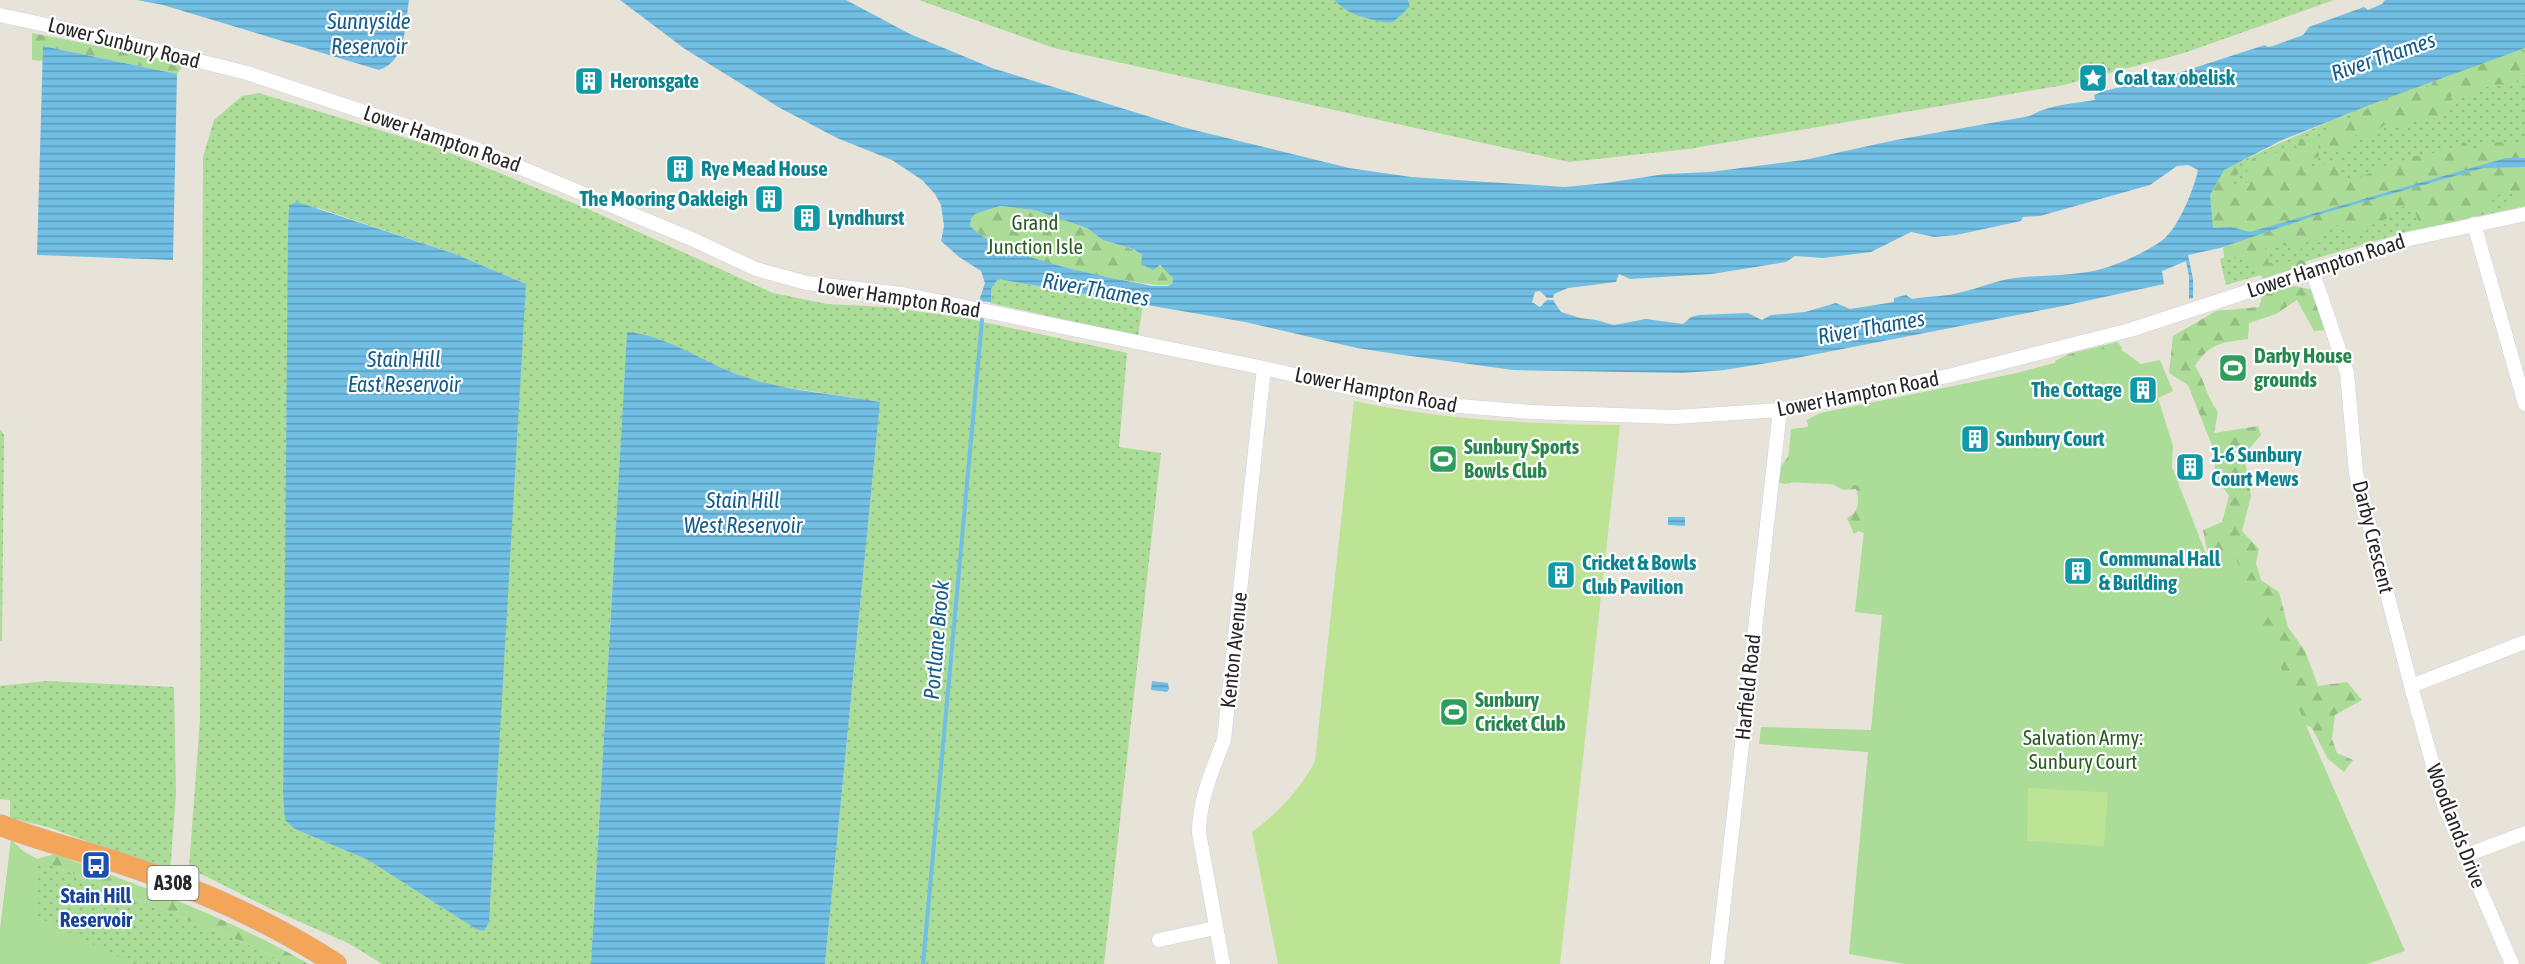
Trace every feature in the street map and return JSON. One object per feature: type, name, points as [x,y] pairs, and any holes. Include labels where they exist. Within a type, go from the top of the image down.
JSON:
[{"type":"highway","name":"A308","points":[[0,825],[120,863],[188,889],[268,924],[336,964]]},
{"type":"street","name":"Lower Sunbury Road","points":[[0,15],[103,37],[247,73]]},
{"type":"street","name":"Lower Hampton Road","points":[[247,73],[476,149],[786,279],[902,294],[1264,368],[1389,397],[1531,412],[1675,417],[1780,410],[1952,375],[2130,330],[2409,239],[2525,214]]},
{"type":"street","points":[[2474,224],[2525,404]]},
{"type":"street","name":"Darby Crescent","points":[[2312,270],[2347,373],[2356,473],[2411,686]]},
{"type":"street","name":"Kenton Avenue","points":[[1223,964],[1199,833],[1199,814],[1203,795],[1224,740],[1264,368]]},
{"type":"street","name":"Harfield Road","points":[[1717,964],[1780,410]]},
{"type":"street","points":[[2411,686],[2525,642]]},
{"type":"street","name":"Woodlands Drive","points":[[2411,686],[2444,805],[2512,964]]},
{"type":"street","points":[[2464,856],[2525,833]]},
{"type":"street","points":[[1159,940],[1215,928]]},
{"type":"green space","points":[[919,0],[1334,0],[1363,17],[1387,21],[1396,20],[1403,10],[1410,6],[1408,0],[2334,0],[2184,53],[2064,85],[1688,149],[1569,162],[1054,48]]},
{"type":"green space","points":[[32,33],[185,63],[177,74],[43,46],[43,61],[32,60]]},
{"type":"green space","points":[[2508,39],[2520,53],[2525,53],[2525,74],[2512,86],[2495,84],[2466,98],[2453,93],[2443,118],[2413,119],[2406,129],[2385,124],[2370,138],[2357,133],[2347,150],[2331,153],[2322,143],[2329,119],[2358,116],[2368,108],[2377,95],[2431,86],[2437,74]]},
{"type":"green space","points":[[2525,48],[2525,158],[2250,232],[2224,170],[2335,119]]},
{"type":"green space","points":[[259,93],[438,148],[588,209],[773,293],[827,304],[887,307],[965,318],[1127,353],[1119,447],[1161,453],[1104,964],[825,964],[880,402],[771,385],[740,376],[637,333],[627,333],[591,964],[382,964],[350,944],[271,909],[189,868],[200,719],[203,157],[214,120],[242,96]],"holes":[[[289,205],[318,208],[455,254],[526,284],[476,929],[368,860],[295,829],[283,795]]]},
{"type":"green space","points":[[2311,136],[2321,151],[2318,157],[2304,162],[2309,167],[2339,162],[2342,180],[2363,176],[2415,156],[2441,152],[2464,142],[2475,151],[2491,142],[2525,143],[2525,198],[2515,212],[2507,211],[2513,192],[2493,196],[2490,213],[2421,230],[2413,205],[2392,209],[2388,218],[2348,235],[2338,225],[2327,228],[2320,243],[2310,239],[2300,250],[2284,245],[2265,247],[2269,263],[2305,260],[2308,269],[2265,282],[2251,260],[2224,257],[2223,245],[2205,238],[2205,208],[2217,156],[2237,158],[2240,172],[2230,182],[2242,186],[2249,181],[2246,165],[2252,159],[2262,154],[2274,155],[2285,146],[2297,148],[2300,139]]},
{"type":"green space","points":[[2525,175],[2525,206],[2409,231],[2226,285],[2220,259],[2316,224]]},
{"type":"green space","name":"Grand Junction Isle","points":[[1000,206],[1034,210],[1087,228],[1103,240],[1132,249],[1171,273],[1172,284],[1145,284],[1074,270],[1034,259],[1001,246],[970,226],[975,214]]},
{"type":"green space","points":[[998,279],[1143,305],[1138,336],[990,303],[991,289]]},
{"type":"green space","points":[[2293,286],[2314,290],[2327,330],[2314,331],[2297,300],[2276,314],[2249,323],[2248,339],[2217,345],[2206,352],[2195,366],[2218,412],[2214,433],[2258,426],[2261,435],[2244,455],[2251,496],[2242,531],[2259,549],[2256,563],[2261,580],[2279,592],[2288,627],[2305,651],[2318,686],[2347,682],[2362,700],[2335,715],[2332,739],[2337,753],[2353,760],[2344,772],[2328,759],[2312,728],[2291,717],[2210,565],[2203,530],[2222,522],[2229,496],[2216,477],[2213,448],[2188,385],[2169,373],[2173,336],[2216,311],[2259,307],[2263,293]]},
{"type":"green space","points":[[2117,342],[2122,347],[2121,352],[2129,357],[2057,367],[2055,361],[2069,354]]},
{"type":"green space","name":"Salvation Army: Sunbury Court","points":[[2116,346],[2141,364],[2160,360],[2173,391],[2158,398],[2173,446],[2172,467],[2206,554],[2233,551],[2266,634],[2405,951],[2367,964],[1905,964],[1849,954],[1868,752],[1759,744],[1761,727],[1871,730],[1882,615],[1855,612],[1869,486],[1786,482],[1791,429],[1808,427],[1807,420],[1820,413],[2017,373]]},
{"type":"green space","name":"Sunbury Cricket Club","points":[[1354,401],[1453,417],[1554,424],[1620,425],[1560,964],[1278,964],[1252,832],[1288,800],[1315,761]]},
{"type":"green space","points":[[0,429],[4,435],[2,641],[0,641]]},
{"type":"green space","points":[[1791,453],[1803,480],[1785,484],[1777,482],[1776,473]]},
{"type":"green space","points":[[1822,478],[1884,482],[1868,535],[1859,531],[1854,534],[1847,518],[1858,506],[1856,489],[1843,490]]},
{"type":"green space","points":[[46,681],[174,687],[176,794],[170,872],[48,827],[10,818],[10,800],[0,799],[0,686]]},
{"type":"green space","points":[[2028,788],[2108,792],[2104,846],[2027,841]]},
{"type":"green space","points":[[11,840],[36,859],[55,854],[121,878],[216,917],[309,964],[285,964],[255,947],[37,859],[35,916],[132,964],[0,964],[0,931]]},
{"type":"green space","points":[[11,840],[23,851],[37,859],[35,916],[132,964],[0,964],[0,931]]},
{"type":"green space","points":[[37,859],[255,947],[285,964],[132,964],[35,916]]},
{"type":"water","name":"Sunnyside Reservoir","points":[[137,0],[409,0],[400,50],[395,59],[379,70],[163,5]]},
{"type":"water","name":"River Thames","points":[[620,0],[846,0],[910,34],[992,68],[1186,128],[1349,168],[1411,177],[1565,187],[1804,160],[1896,140],[2030,116],[2054,107],[2095,100],[2094,95],[2104,91],[2172,75],[2265,45],[2273,46],[2303,35],[2309,27],[2364,7],[2368,10],[2382,4],[2385,0],[2525,0],[2525,48],[2385,99],[2282,140],[2224,170],[2210,195],[2213,228],[2231,227],[2250,232],[2506,158],[2525,158],[2525,167],[2483,168],[2317,215],[2220,248],[2188,255],[2193,279],[2193,298],[2189,299],[2189,276],[2186,261],[2162,271],[2164,284],[1786,360],[1724,370],[1683,373],[1513,370],[1357,348],[1245,322],[998,279],[991,289],[991,302],[979,301],[985,283],[981,271],[959,257],[941,241],[944,226],[941,205],[935,194],[922,180],[892,160],[837,138],[780,108],[685,49]],"holes":[[[2188,165],[2198,170],[2196,178],[2185,207],[2170,233],[2157,244],[2138,254],[2097,270],[2008,279],[1943,296],[1912,299],[1906,295],[1894,298],[1894,302],[1850,309],[1836,303],[1805,312],[1771,315],[1762,320],[1748,313],[1699,315],[1691,317],[1683,324],[1646,319],[1614,325],[1561,312],[1553,300],[1547,300],[1540,307],[1532,302],[1535,292],[1540,291],[1547,298],[1553,298],[1554,294],[1568,288],[1616,282],[1619,274],[1630,279],[1712,274],[1786,262],[1795,256],[1823,258],[1871,252],[1911,232],[1934,237],[1956,235],[2021,221],[2023,217],[2040,216],[2150,185],[2177,166]],[[1000,206],[1034,210],[1087,228],[1103,240],[1133,249],[1142,255],[1141,264],[1153,270],[1160,265],[1173,278],[1172,284],[1152,286],[1109,277],[1055,265],[1004,248],[970,226],[975,214]]]},
{"type":"water","points":[[1334,0],[1408,0],[1410,6],[1396,20],[1389,22],[1353,14]]},
{"type":"water","points":[[43,46],[177,74],[173,260],[37,255]]},
{"type":"water","name":"Stain Hill East Reservoir","points":[[297,202],[455,254],[526,284],[489,922],[484,931],[476,929],[368,860],[295,829],[285,820],[283,795],[288,231],[289,205]]},
{"type":"water","name":"Stain Hill West Reservoir","points":[[627,332],[670,343],[725,370],[756,380],[880,402],[825,964],[591,964]]},
{"type":"water","name":"Darby House grounds","points":[[2243,359],[2246,371],[2223,377],[2219,365]]},
{"type":"water","points":[[1668,517],[1685,517],[1685,526],[1668,525]]},
{"type":"water","points":[[1152,681],[1168,683],[1169,689],[1167,692],[1151,690]]},
{"type":"waterway","name":"Portlane Brook","points":[[923,964],[982,320]]},
{"type":"place","name":"Coal tax obelisk","points":[[2093,78]]},
{"type":"place","name":"Heronsgate","points":[[589,81]]},
{"type":"place","name":"Rye Mead House","points":[[680,169]]},
{"type":"place","name":"The Mooring Oakleigh","points":[[769,199]]},
{"type":"place","name":"Lyndhurst","points":[[807,218]]},
{"type":"place","name":"Darby House grounds","points":[[2233,368]]},
{"type":"place","name":"The Cottage","points":[[2143,390]]},
{"type":"place","name":"Sunbury Court","points":[[1975,439]]},
{"type":"place","name":"Sunbury Sports Bowls Club","points":[[1443,459]]},
{"type":"place","name":"1-6 Sunbury Court Mews","points":[[2190,467]]},
{"type":"place","name":"Communal Hall & Building","points":[[2078,571]]},
{"type":"place","name":"Cricket & Bowls Club Pavilion","points":[[1561,575]]},
{"type":"place","name":"Sunbury Cricket Club","points":[[1454,712]]},
{"type":"place","name":"Stain Hill Reservoir","points":[[96,865]]}]
